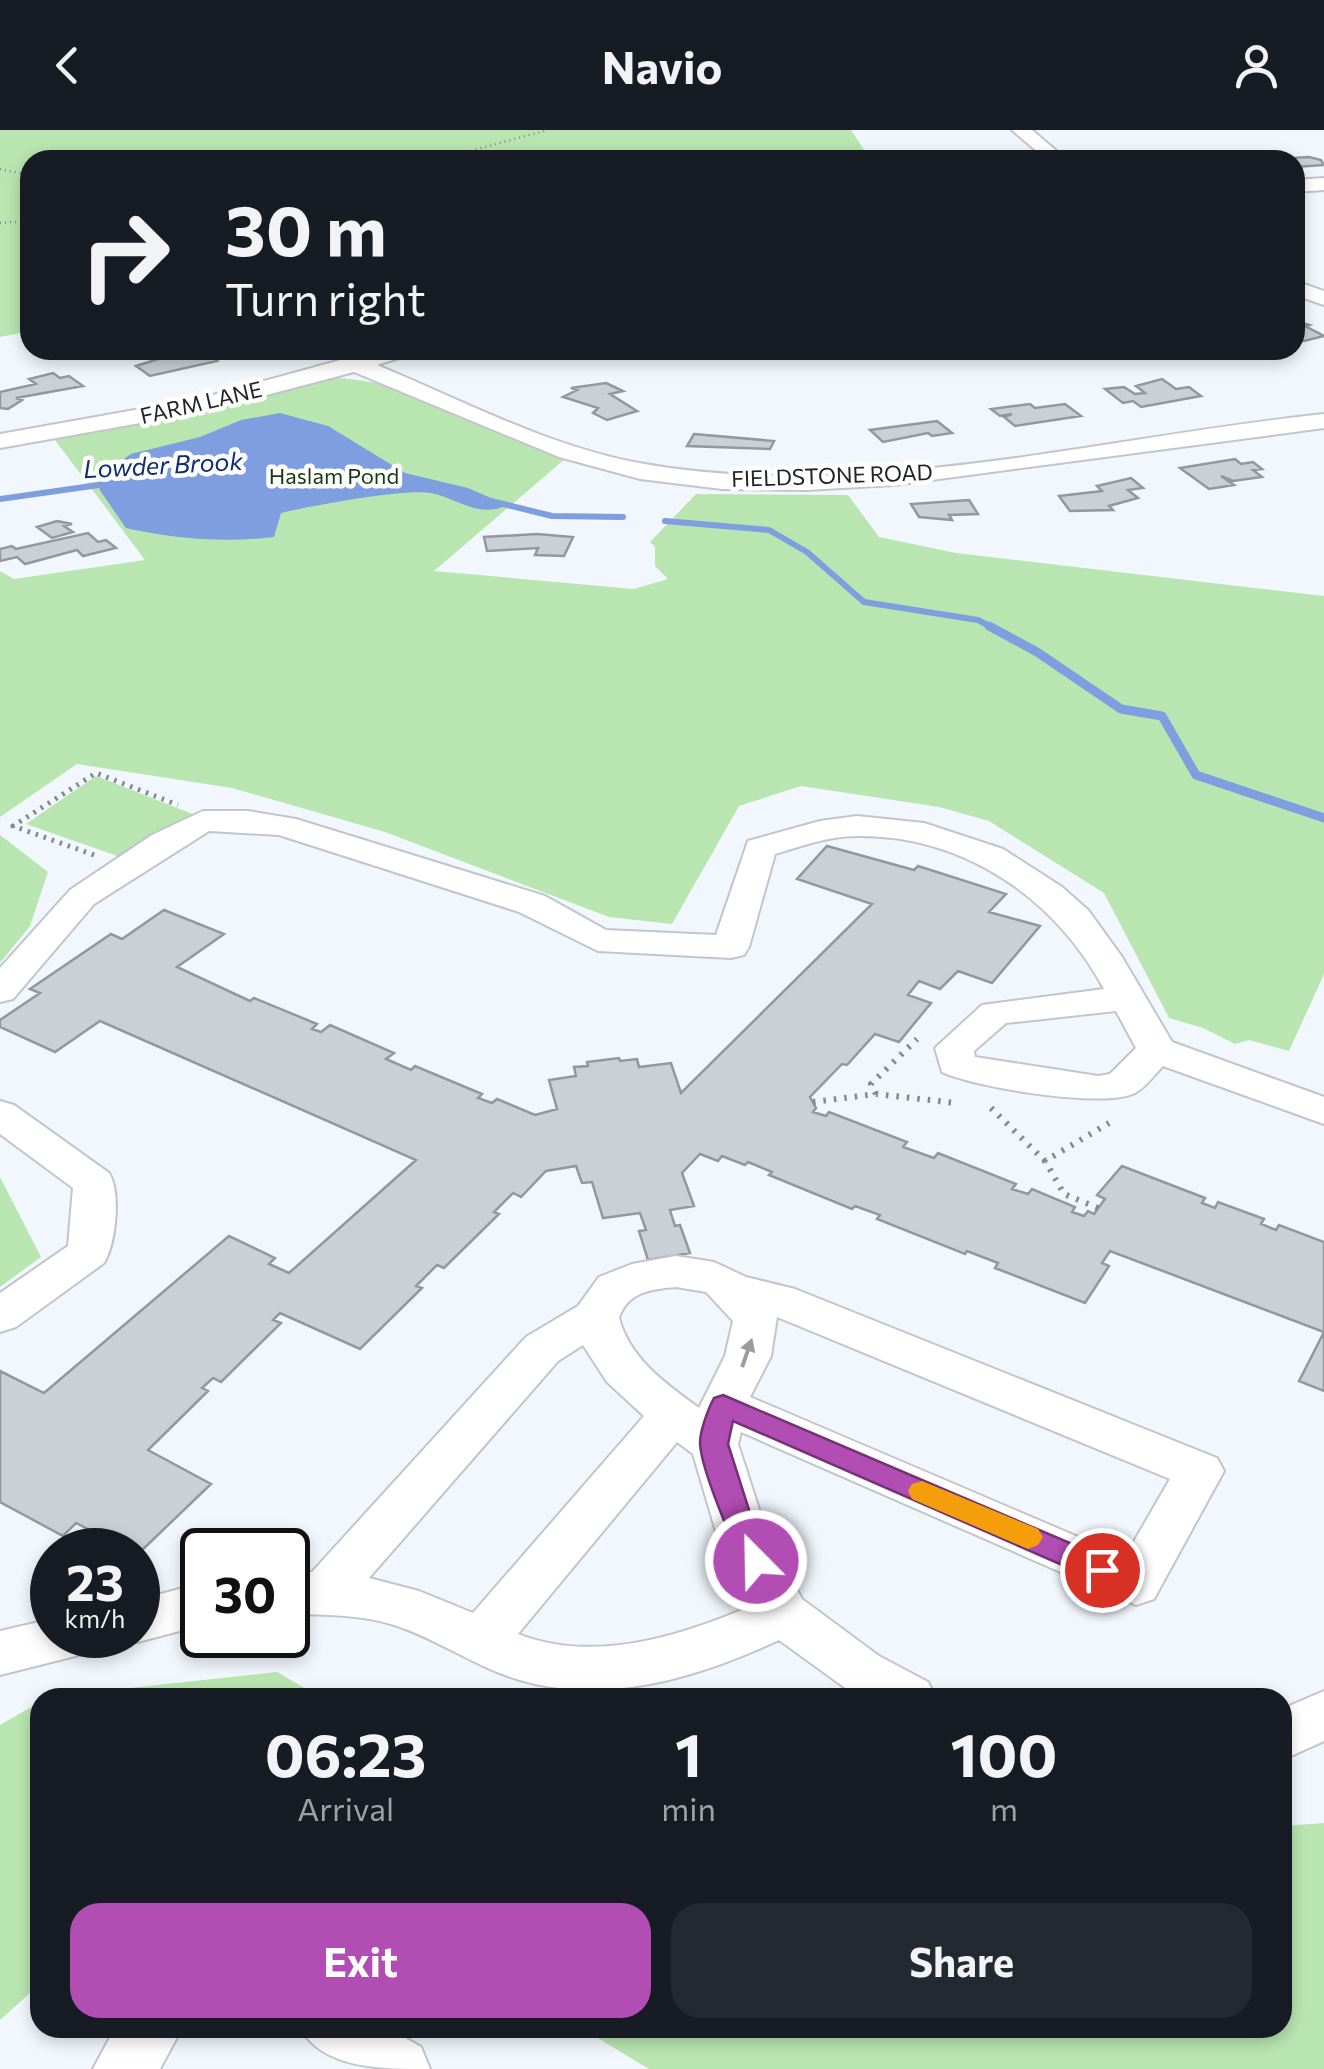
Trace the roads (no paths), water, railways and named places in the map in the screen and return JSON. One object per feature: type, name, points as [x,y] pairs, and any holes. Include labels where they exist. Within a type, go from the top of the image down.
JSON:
[{"type":"street","points":[[1021,130],[1046,150]]},
{"type":"street","name":"FARM LANE","points":[[0,441],[176,408],[371,360]]},
{"type":"street","name":"FIELDSTONE ROAD","points":[[356,365],[588,458],[640,471],[744,482],[928,472],[1324,421]]},
{"type":"street","points":[[0,992],[82,896],[203,821],[248,820],[284,826],[532,904],[598,940],[731,946],[760,848],[841,827],[879,826],[964,846],[1046,890],[1095,942],[1156,1050],[1324,1110]]},
{"type":"street","points":[[1126,998],[995,1012],[954,1048],[956,1063],[972,1071],[1098,1088],[1122,1084],[1156,1050]]},
{"type":"street","points":[[0,1114],[94,1183],[89,1252],[0,1316]]},
{"type":"street","points":[[310,1589],[542,1349],[596,1316],[606,1296],[625,1279],[667,1273],[712,1276],[736,1290],[780,1300],[1200,1471],[1136,1584],[719,1424],[674,1413],[627,1374],[602,1339],[596,1316]]},
{"type":"street","points":[[736,1290],[756,1320],[748,1356],[719,1424],[742,1535],[784,1614],[860,1672],[891,1688]]},
{"type":"street","points":[[480,1642],[674,1413]]},
{"type":"street","points":[[310,1594],[399,1605],[523,1660],[613,1669],[751,1630],[784,1614]]},
{"type":"street","points":[[0,1653],[30,1646]]},
{"type":"street","points":[[1292,1731],[1324,1714]]},
{"type":"street","points":[[124,2069],[144,2038]]},
{"type":"street","points":[[347,2038],[398,2069]]},
{"type":"water","points":[[280,413],[328,426],[405,473],[468,488],[507,505],[487,510],[431,493],[380,495],[281,513],[274,537],[218,540],[126,528],[99,489],[109,479],[109,469],[131,454],[200,437],[241,420]]},
{"type":"waterway","name":"Lowder Brook","points":[[0,499],[113,483]]},
{"type":"waterway","name":"Lowder Brook","points":[[491,501],[552,516],[623,517]]},
{"type":"waterway","name":"Lowder Brook","points":[[665,521],[769,530],[807,552],[864,602],[978,620],[993,628]]},
{"type":"waterway","name":"Lowder Brook","points":[[989,626],[1037,652],[1121,709],[1162,716],[1196,775],[1324,818]]},
{"type":"park label","name":"Haslam Pond","points":[[334,475]]}]
